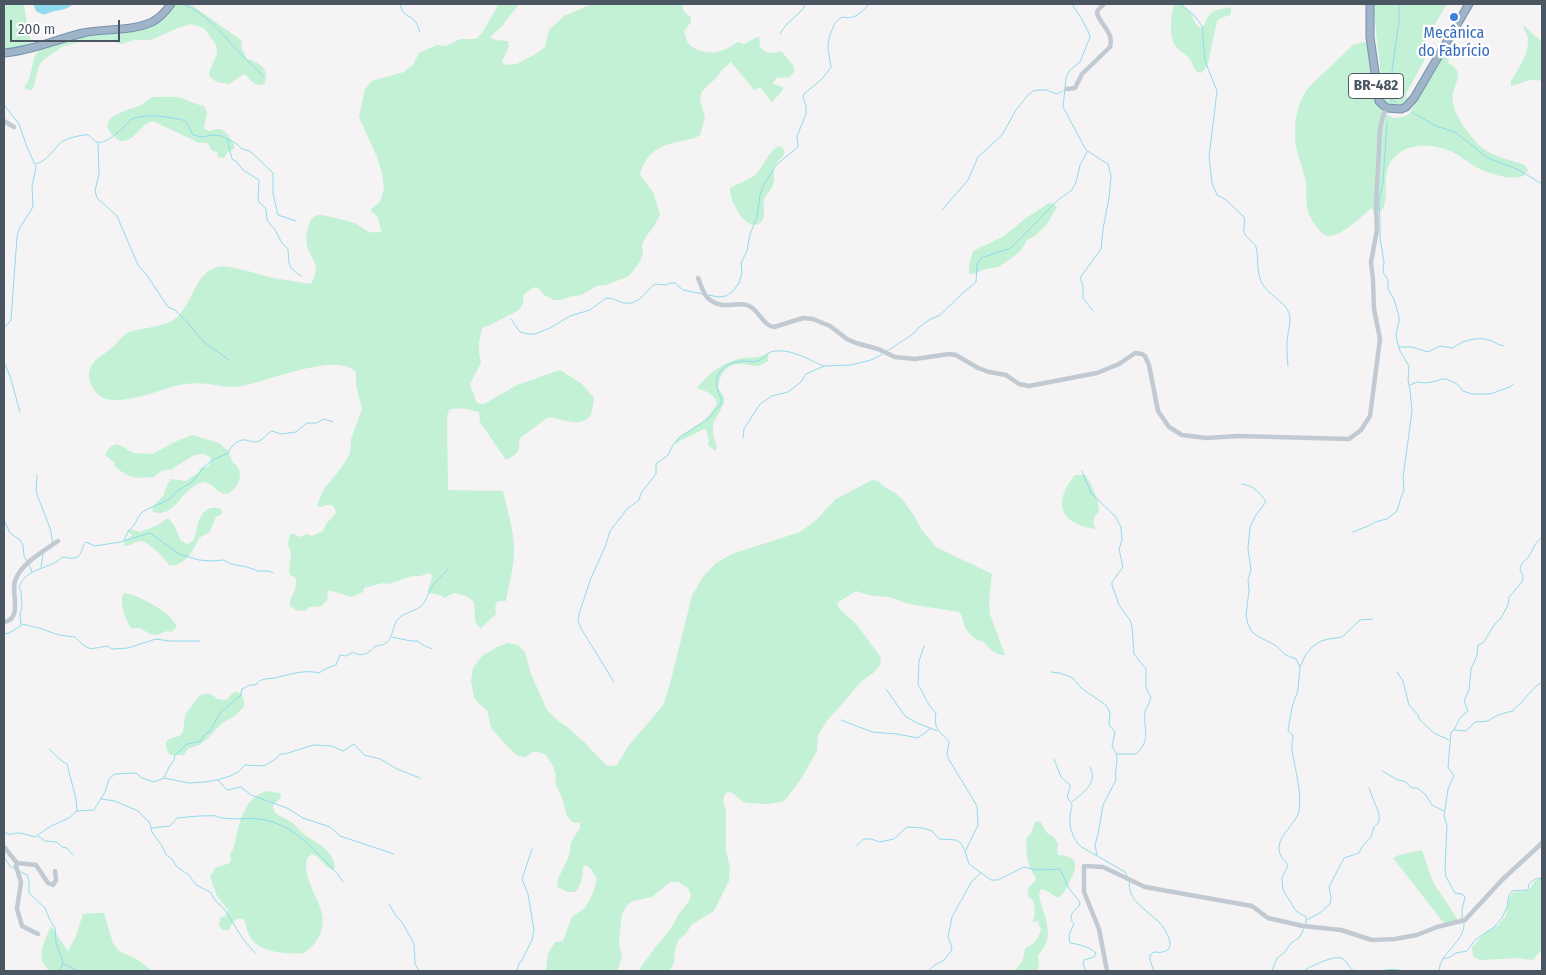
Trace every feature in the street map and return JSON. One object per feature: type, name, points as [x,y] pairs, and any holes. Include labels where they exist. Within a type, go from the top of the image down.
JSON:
[{"type":"highway","points":[[4,53],[87,32],[140,26],[153,22],[171,4]]},
{"type":"highway","name":"BR-482","points":[[1370,4],[1370,37],[1378,96],[1382,105],[1387,108],[1401,109],[1406,107],[1414,98],[1469,4]]},
{"type":"street","points":[[1067,89],[1075,88],[1082,74],[1110,47],[1110,34],[1097,13],[1104,4]]},
{"type":"street","points":[[698,278],[709,300],[726,306],[747,305],[757,312],[766,324],[770,326],[774,327],[803,318],[813,319],[830,326],[856,343],[878,349],[895,357],[915,359],[949,354],[956,355],[978,368],[1006,375],[1025,386],[1097,373],[1122,363],[1133,354],[1142,354],[1147,359],[1149,365],[1158,411],[1169,428],[1182,436],[1206,438],[1238,436],[1349,439],[1361,430],[1370,416],[1380,339],[1374,310],[1371,262],[1377,230],[1376,207],[1380,128],[1387,108]]},
{"type":"street","points":[[4,121],[14,126]]},
{"type":"street","points":[[4,622],[9,620],[14,614],[15,580],[29,561],[58,542]]},
{"type":"street","points":[[1106,971],[1099,929],[1084,892],[1084,866],[1103,867],[1145,887],[1252,906],[1268,918],[1294,924],[1341,930],[1372,940],[1395,939],[1417,935],[1437,927],[1464,920],[1503,879],[1542,844]]},
{"type":"street","points":[[4,847],[17,863],[16,866],[21,882],[17,910],[22,926],[38,934]]},
{"type":"street","points":[[17,863],[36,865],[48,883],[53,885],[56,880],[55,871]]},
{"type":"green space","points":[[4,4],[24,4],[32,44],[4,51]]},
{"type":"green space","points":[[173,4],[190,4],[241,40],[242,49],[247,59],[259,64],[266,73],[265,83],[258,85],[253,83],[244,74],[229,84],[212,79],[209,75],[217,54],[216,45],[204,28],[191,24],[151,40],[134,40],[121,44],[112,41],[80,42],[62,47],[42,61],[38,68],[34,87],[31,90],[25,89],[34,58],[42,47],[89,35],[149,27],[156,23]]},
{"type":"green space","points":[[499,4],[519,4],[502,26],[490,37],[496,40],[508,41],[509,46],[502,62],[506,65],[517,64],[536,54],[545,47],[549,30],[564,16],[592,4],[683,4],[684,12],[691,17],[691,22],[684,32],[688,43],[694,48],[708,52],[717,52],[738,42],[744,44],[759,36],[760,47],[770,53],[781,51],[793,65],[795,71],[789,77],[776,78],[773,84],[783,87],[783,90],[772,102],[760,87],[754,90],[731,62],[702,91],[700,100],[705,117],[700,135],[669,144],[655,151],[644,164],[640,174],[653,192],[660,215],[645,238],[642,245],[643,254],[639,263],[629,276],[606,285],[597,286],[583,294],[561,300],[554,300],[544,295],[535,287],[524,294],[523,303],[519,310],[483,327],[479,345],[481,363],[470,384],[477,403],[484,404],[517,385],[560,370],[582,384],[594,398],[593,408],[588,418],[581,422],[572,422],[547,418],[520,438],[518,451],[506,460],[480,422],[479,412],[460,408],[449,410],[447,416],[448,490],[503,491],[510,518],[514,546],[513,567],[506,601],[497,603],[495,608],[496,614],[481,628],[476,623],[474,604],[465,596],[454,593],[444,598],[440,595],[428,593],[432,578],[431,574],[428,573],[389,584],[383,583],[364,588],[363,592],[351,597],[329,590],[327,593],[328,599],[322,606],[310,607],[305,611],[296,610],[290,606],[296,581],[295,577],[291,576],[289,572],[291,553],[288,544],[290,534],[300,537],[307,534],[312,536],[323,531],[326,524],[336,513],[332,505],[320,507],[317,505],[324,489],[350,454],[351,439],[362,409],[356,385],[356,372],[346,366],[332,365],[298,370],[235,387],[204,383],[188,384],[143,396],[113,400],[105,399],[99,395],[91,384],[89,375],[91,366],[126,333],[153,327],[176,318],[182,312],[199,282],[210,270],[218,267],[237,268],[273,278],[311,284],[316,273],[316,266],[307,246],[306,237],[310,222],[317,215],[345,220],[369,232],[382,232],[378,218],[371,209],[380,202],[384,189],[382,173],[359,117],[365,89],[372,81],[404,72],[413,65],[419,53],[437,45],[446,46],[460,39],[476,39],[482,33]]},
{"type":"green space","points":[[1174,4],[1181,4],[1190,12],[1197,26],[1201,28],[1212,12],[1231,7],[1230,15],[1217,21],[1208,63],[1201,73],[1196,71],[1191,60],[1177,48],[1172,40],[1171,24]]},
{"type":"green space","points":[[1373,4],[1447,4],[1424,43],[1429,50],[1406,94],[1406,97],[1410,99],[1402,109],[1384,104]]},
{"type":"green space","points":[[1522,24],[1542,42],[1542,81],[1529,80],[1511,86],[1511,81],[1522,62],[1528,45],[1528,39]]},
{"type":"green space","points":[[1369,41],[1378,104],[1385,114],[1394,118],[1409,114],[1418,93],[1444,51],[1449,57],[1448,63],[1458,72],[1453,103],[1463,126],[1484,149],[1495,155],[1525,165],[1528,170],[1525,175],[1512,178],[1496,175],[1476,167],[1454,153],[1437,147],[1416,146],[1409,148],[1403,150],[1391,161],[1386,176],[1386,199],[1381,211],[1375,212],[1371,208],[1340,233],[1329,236],[1323,234],[1312,220],[1307,207],[1306,183],[1295,141],[1298,109],[1309,87],[1353,45]]},
{"type":"green space","points":[[152,97],[178,97],[204,106],[207,112],[204,128],[210,131],[219,129],[224,131],[231,139],[235,148],[227,153],[224,158],[218,157],[217,152],[212,151],[208,143],[199,143],[153,121],[145,125],[128,140],[121,141],[116,138],[109,129],[108,123],[111,119],[124,111],[143,104]]},
{"type":"green space","points":[[778,146],[783,148],[785,152],[776,164],[773,184],[764,199],[763,220],[755,225],[750,224],[744,220],[735,207],[730,188],[755,175]]},
{"type":"green space","points":[[1049,203],[1057,207],[1047,224],[1035,236],[1027,240],[1022,249],[1012,258],[998,267],[969,274],[969,264],[973,251],[1004,236],[1026,218]]},
{"type":"green space","points":[[768,354],[768,361],[762,365],[736,364],[724,371],[718,388],[724,397],[724,403],[713,424],[713,435],[717,448],[715,451],[708,445],[709,440],[704,429],[674,444],[683,434],[704,421],[717,404],[713,396],[697,388],[706,378],[729,362]]},
{"type":"green space","points":[[192,435],[219,443],[228,450],[233,463],[240,472],[237,485],[229,493],[225,494],[208,483],[201,482],[188,491],[171,509],[165,512],[153,512],[152,507],[163,496],[171,479],[185,481],[198,473],[201,468],[209,466],[210,457],[203,454],[194,455],[172,469],[161,471],[154,477],[136,478],[119,470],[114,465],[114,462],[105,455],[110,447],[117,444],[134,453],[152,454]]},
{"type":"green space","points":[[1075,475],[1085,475],[1095,492],[1099,511],[1094,520],[1096,529],[1074,523],[1063,511],[1064,494]]},
{"type":"green space","points":[[872,480],[878,481],[902,499],[921,529],[936,547],[992,574],[989,600],[990,614],[1005,655],[996,653],[984,642],[970,635],[959,612],[909,604],[889,597],[868,595],[856,591],[837,603],[842,611],[855,623],[881,658],[880,666],[862,681],[826,722],[818,736],[817,751],[801,779],[787,798],[782,802],[768,804],[743,802],[733,793],[727,792],[724,796],[726,851],[730,868],[729,881],[714,911],[691,925],[686,934],[679,939],[675,949],[674,963],[670,970],[638,971],[671,929],[678,915],[689,901],[691,895],[688,888],[678,882],[670,882],[652,897],[628,904],[622,914],[619,943],[622,958],[617,971],[546,971],[548,953],[555,942],[563,941],[572,917],[585,908],[593,893],[597,879],[586,865],[583,867],[580,884],[575,892],[568,892],[557,887],[558,879],[569,856],[571,842],[580,828],[580,822],[575,823],[567,816],[555,783],[556,776],[553,766],[546,755],[533,752],[525,757],[518,756],[491,728],[487,710],[474,697],[471,681],[473,668],[482,656],[497,647],[508,643],[518,645],[525,652],[531,674],[547,710],[584,742],[606,765],[617,765],[629,745],[663,705],[692,596],[702,578],[716,563],[732,554],[800,532],[815,521],[836,499]]},
{"type":"green space","points":[[211,508],[219,508],[222,510],[222,514],[216,517],[209,533],[200,537],[188,557],[178,564],[169,565],[156,550],[140,541],[124,546],[125,540],[132,535],[127,531],[129,529],[140,532],[158,525],[168,518],[174,525],[181,541],[188,544],[194,540],[197,525],[203,513]]},
{"type":"green space","points":[[124,593],[138,597],[162,611],[169,616],[177,627],[171,632],[167,631],[157,635],[150,634],[140,628],[131,628],[122,606]]},
{"type":"green space","points":[[234,692],[241,693],[244,707],[233,717],[222,723],[199,745],[188,749],[184,755],[170,755],[166,747],[167,742],[171,738],[180,736],[183,732],[185,715],[200,695],[210,694],[217,699],[226,700]]},
{"type":"green space","points":[[266,791],[280,793],[281,798],[273,805],[274,811],[293,823],[305,835],[324,848],[334,862],[335,868],[333,870],[327,867],[315,855],[312,854],[307,858],[308,878],[320,907],[323,926],[316,941],[304,953],[280,953],[264,948],[252,939],[243,919],[234,921],[229,930],[222,930],[219,925],[220,918],[226,915],[228,910],[217,896],[210,877],[215,868],[230,863],[230,854],[241,819],[247,807],[255,797]]},
{"type":"green space","points":[[1040,821],[1047,833],[1054,837],[1058,844],[1058,855],[1074,860],[1075,867],[1066,890],[1059,897],[1057,898],[1042,889],[1040,891],[1039,896],[1048,927],[1047,941],[1038,955],[1039,965],[1036,971],[1015,971],[1023,959],[1025,949],[1035,941],[1041,930],[1038,921],[1032,922],[1035,914],[1034,905],[1033,900],[1028,897],[1028,888],[1035,882],[1036,878],[1027,858],[1026,847],[1027,837],[1031,834],[1035,822]]},
{"type":"green space","points":[[1422,850],[1433,882],[1460,923],[1443,922],[1393,858]]},
{"type":"green space","points":[[1542,876],[1542,949],[1533,960],[1516,958],[1482,960],[1473,956],[1472,947],[1487,931],[1497,926],[1506,916],[1508,901],[1512,893],[1529,890],[1535,881]]},
{"type":"green space","points":[[104,913],[113,943],[119,951],[138,960],[152,971],[48,971],[41,956],[51,926],[68,951],[76,936],[83,914]]},
{"type":"water","points":[[35,4],[73,4],[65,9],[54,11],[44,9]]},
{"type":"waterway","points":[[37,4],[39,9],[44,11],[63,4]]},
{"type":"waterway","points":[[183,4],[198,12],[212,23],[263,76]]},
{"type":"waterway","points":[[400,4],[404,13],[417,24],[420,32]]},
{"type":"waterway","points":[[780,34],[806,4]]},
{"type":"waterway","points":[[709,295],[726,296],[739,283],[742,273],[741,263],[747,251],[750,234],[757,217],[763,186],[776,165],[798,147],[797,136],[806,114],[804,94],[823,78],[831,67],[828,45],[834,26],[842,17],[851,18],[869,4]]},
{"type":"waterway","points":[[1072,4],[1090,37],[1080,62],[1069,71],[1066,78],[1063,107],[1086,150],[1108,164],[1111,176],[1101,249],[1080,278],[1083,286],[1083,298],[1093,311]]},
{"type":"waterway","points":[[1180,4],[1194,15],[1202,26],[1205,61],[1217,91],[1209,157],[1212,183],[1217,195],[1226,200],[1244,217],[1244,232],[1256,247],[1261,281],[1267,290],[1284,305],[1289,313],[1288,366]]},
{"type":"waterway","points":[[1391,102],[1392,71],[1399,21],[1399,4]]},
{"type":"waterway","points":[[942,210],[968,180],[978,157],[1002,135],[1016,110],[1028,95],[1033,91],[1039,90],[1046,90],[1057,94],[1063,91]]},
{"type":"waterway","points":[[1392,100],[1397,103]]},
{"type":"waterway","points":[[4,105],[19,124],[36,167],[32,186],[33,207],[19,229],[17,237],[11,320],[4,328]]},
{"type":"waterway","points":[[1413,113],[1436,126],[1455,132],[1488,158],[1519,170],[1542,184]]},
{"type":"waterway","points":[[36,164],[46,159],[65,140],[76,136],[88,135],[97,142],[106,141],[132,119],[138,117],[158,116],[183,120],[187,123],[193,135],[202,137],[222,136],[242,149],[250,151],[273,173],[273,193],[278,215],[296,221]]},
{"type":"waterway","points":[[1353,532],[1387,519],[1398,508],[1404,491],[1403,478],[1412,411],[1408,380],[1409,366],[1400,351],[1397,341],[1396,334],[1399,317],[1394,299],[1388,289],[1388,280],[1383,272],[1384,262],[1380,238],[1379,202],[1383,182],[1387,122]]},
{"type":"waterway","points":[[227,139],[232,159],[243,170],[259,180],[258,201],[266,209],[267,220],[288,249],[291,267],[301,276]]},
{"type":"waterway","points":[[98,143],[99,174],[95,191],[97,198],[117,216],[138,265],[168,307],[175,310],[204,342],[229,360]]},
{"type":"waterway","points":[[887,351],[913,334],[929,320],[940,315],[976,282],[977,264],[981,258],[1011,248],[1058,200],[1072,190],[1080,165],[1087,152]]},
{"type":"waterway","points":[[511,319],[520,332],[535,334],[550,328],[570,316],[590,310],[606,298],[623,303],[634,302],[655,284],[675,283],[683,290],[703,294]]},
{"type":"waterway","points":[[1399,347],[1412,347],[1428,352],[1440,346],[1453,348],[1465,341],[1475,339],[1485,339],[1504,346]]},
{"type":"waterway","points":[[614,682],[578,621],[591,578],[610,531],[627,509],[639,500],[641,493],[656,474],[656,464],[668,455],[680,437],[709,418],[720,405],[722,400],[717,380],[718,374],[726,366],[741,361],[758,361],[770,352],[775,351],[795,353],[824,366]]},
{"type":"waterway","points":[[743,438],[744,429],[760,404],[772,396],[788,392],[801,382],[806,374],[824,366],[851,365],[871,360],[883,354]]},
{"type":"waterway","points":[[4,362],[20,412]]},
{"type":"waterway","points":[[1410,385],[1417,382],[1425,383],[1446,379],[1457,384],[1463,391],[1472,394],[1490,394],[1510,387],[1513,384]]},
{"type":"waterway","points":[[124,540],[141,513],[168,500],[192,482],[211,461],[228,453],[238,442],[242,440],[257,442],[272,431],[281,434],[296,432],[307,423],[316,423],[324,419],[333,422]]},
{"type":"waterway","points":[[1082,471],[1091,493],[1115,516],[1121,527],[1122,540],[1119,549],[1123,567],[1112,582],[1112,585],[1119,605],[1130,620],[1134,654],[1146,669],[1146,688],[1151,697],[1145,712],[1146,734],[1144,744],[1136,754],[1117,754]]},
{"type":"waterway","points":[[37,475],[36,492],[50,528],[53,543]]},
{"type":"waterway","points":[[1242,484],[1256,490],[1266,502],[1250,527],[1248,549],[1251,570],[1248,580],[1249,590],[1246,616],[1248,624],[1252,632],[1275,645],[1286,655],[1296,659],[1300,667]]},
{"type":"waterway","points":[[4,520],[10,533],[20,540],[23,545],[24,556],[27,561]]},
{"type":"waterway","points":[[4,634],[21,626],[20,613],[22,609],[19,587],[22,581],[33,572],[62,557],[71,558],[79,556],[86,542],[95,546],[120,542],[150,533],[179,554],[199,560],[223,560],[231,564],[273,573]]},
{"type":"waterway","points":[[1462,918],[1465,897],[1462,894],[1455,893],[1446,877],[1445,867],[1447,826],[1444,816],[1448,789],[1454,776],[1448,767],[1451,732],[1460,718],[1468,711],[1464,701],[1469,690],[1471,669],[1477,655],[1478,645],[1483,643],[1501,618],[1508,605],[1509,597],[1522,582],[1521,565],[1542,538]]},
{"type":"waterway","points":[[41,567],[43,554]]},
{"type":"waterway","points":[[29,564],[32,572]]},
{"type":"waterway","points":[[164,778],[175,755],[187,744],[201,741],[203,736],[210,731],[220,713],[241,695],[242,689],[250,685],[256,685],[259,681],[265,679],[302,672],[319,673],[336,665],[340,655],[346,656],[353,652],[359,655],[365,654],[375,646],[386,643],[399,618],[422,605],[434,584],[448,569]]},
{"type":"waterway","points":[[1306,925],[1306,917],[1296,911],[1283,890],[1282,878],[1288,865],[1279,850],[1282,838],[1297,817],[1300,803],[1292,748],[1293,735],[1288,731],[1292,707],[1298,690],[1300,667],[1306,654],[1321,641],[1342,637],[1360,620],[1373,619]]},
{"type":"waterway","points":[[22,624],[59,635],[75,637],[90,648],[108,646],[112,649],[128,648],[156,639],[200,641]]},
{"type":"waterway","points":[[392,637],[417,641],[432,649]]},
{"type":"waterway","points":[[924,646],[919,661],[918,684],[928,703],[936,713],[936,727],[949,742],[948,758],[977,806],[978,825],[966,850]]},
{"type":"waterway","points":[[1051,672],[1073,678],[1081,688],[1106,705],[1110,713],[1109,725],[1115,732],[1112,746],[1117,756],[1116,780],[1103,805],[1095,845],[1097,855]]},
{"type":"waterway","points":[[1397,672],[1403,681],[1409,705],[1418,715],[1419,719],[1434,733],[1449,740]]},
{"type":"waterway","points":[[1455,730],[1466,731],[1475,722],[1488,721],[1503,713],[1513,711],[1542,682]]},
{"type":"waterway","points":[[886,689],[905,716],[937,731]]},
{"type":"waterway","points":[[841,720],[872,732],[918,738],[930,729]]},
{"type":"waterway","points":[[77,811],[94,810],[105,792],[109,779],[115,774],[136,773],[142,778],[154,782],[164,778],[189,783],[205,782],[230,776],[238,772],[245,765],[264,766],[280,754],[313,745],[332,746],[343,751],[354,744],[364,755],[380,759],[397,769],[420,778]]},
{"type":"waterway","points":[[49,749],[67,764],[76,799],[77,811]]},
{"type":"waterway","points":[[1054,759],[1061,777],[1070,785],[1067,797],[1072,804],[1070,825],[1075,840],[1080,846],[1125,872],[1128,877]]},
{"type":"waterway","points":[[1072,802],[1091,783],[1092,773],[1090,767]]},
{"type":"waterway","points":[[1382,771],[1398,780],[1404,781],[1412,788],[1417,788],[1425,794],[1432,805],[1444,811]]},
{"type":"waterway","points":[[218,780],[227,790],[241,787],[251,795],[287,808],[303,818],[330,827],[340,836],[394,854]]},
{"type":"waterway","points":[[1307,920],[1330,904],[1329,887],[1344,858],[1359,853],[1379,822],[1379,814],[1369,788]]},
{"type":"waterway","points":[[101,799],[115,801],[138,811],[150,823],[152,832],[166,855],[172,859],[177,867],[189,875],[196,885],[210,892],[255,953]]},
{"type":"waterway","points":[[4,831],[10,834],[21,833],[35,837],[51,826],[69,818],[77,811]]},
{"type":"waterway","points":[[152,828],[170,826],[177,818],[216,816],[228,819],[260,819],[283,826],[292,831],[307,843],[334,870],[343,882]]},
{"type":"waterway","points":[[856,846],[864,839],[872,839],[879,842],[894,839],[907,827],[923,828],[932,831],[939,839],[956,840],[961,843],[969,864],[991,880],[998,880],[1024,867],[1036,870],[1060,869],[1068,887],[1080,902],[1071,916],[1074,924],[1069,935],[1070,943],[1087,947],[1096,953],[1094,957],[1084,960],[1083,964],[1086,971]]},
{"type":"waterway","points":[[38,836],[45,841],[57,842],[62,847],[67,848],[73,855]]},
{"type":"waterway","points":[[517,971],[519,963],[532,940],[534,930],[528,894],[522,879],[532,849]]},
{"type":"waterway","points":[[4,857],[10,866],[15,869]]},
{"type":"waterway","points":[[19,871],[27,875],[29,893],[45,908],[55,928],[56,943],[63,962],[60,971]]},
{"type":"waterway","points":[[928,971],[944,960],[951,951],[952,947],[948,937],[952,917],[972,881],[981,873]]},
{"type":"waterway","points":[[1443,959],[1456,953],[1467,951],[1475,940],[1494,927],[1502,918],[1512,891],[1527,890],[1529,889],[1528,885],[1533,881],[1542,879]]},
{"type":"waterway","points":[[1129,880],[1130,890],[1134,899],[1160,923],[1169,939],[1170,944],[1167,950],[1154,952],[1150,955],[1154,971]]},
{"type":"waterway","points":[[389,904],[414,944],[415,964],[419,971]]},
{"type":"waterway","points":[[1439,971],[1443,958],[1461,936],[1464,923]]},
{"type":"waterway","points":[[1272,971],[1277,958],[1284,953],[1291,943],[1299,938],[1305,927]]},
{"type":"waterway","points":[[1303,971],[1333,958],[1341,958],[1352,970],[1361,971]]},
{"type":"waterway","points":[[63,964],[79,971]]},
{"type":"waterway","points":[[1382,971],[1402,971]]},
{"type":"place","name":"Mecânica do Fabrício","points":[[1454,17]]}]
